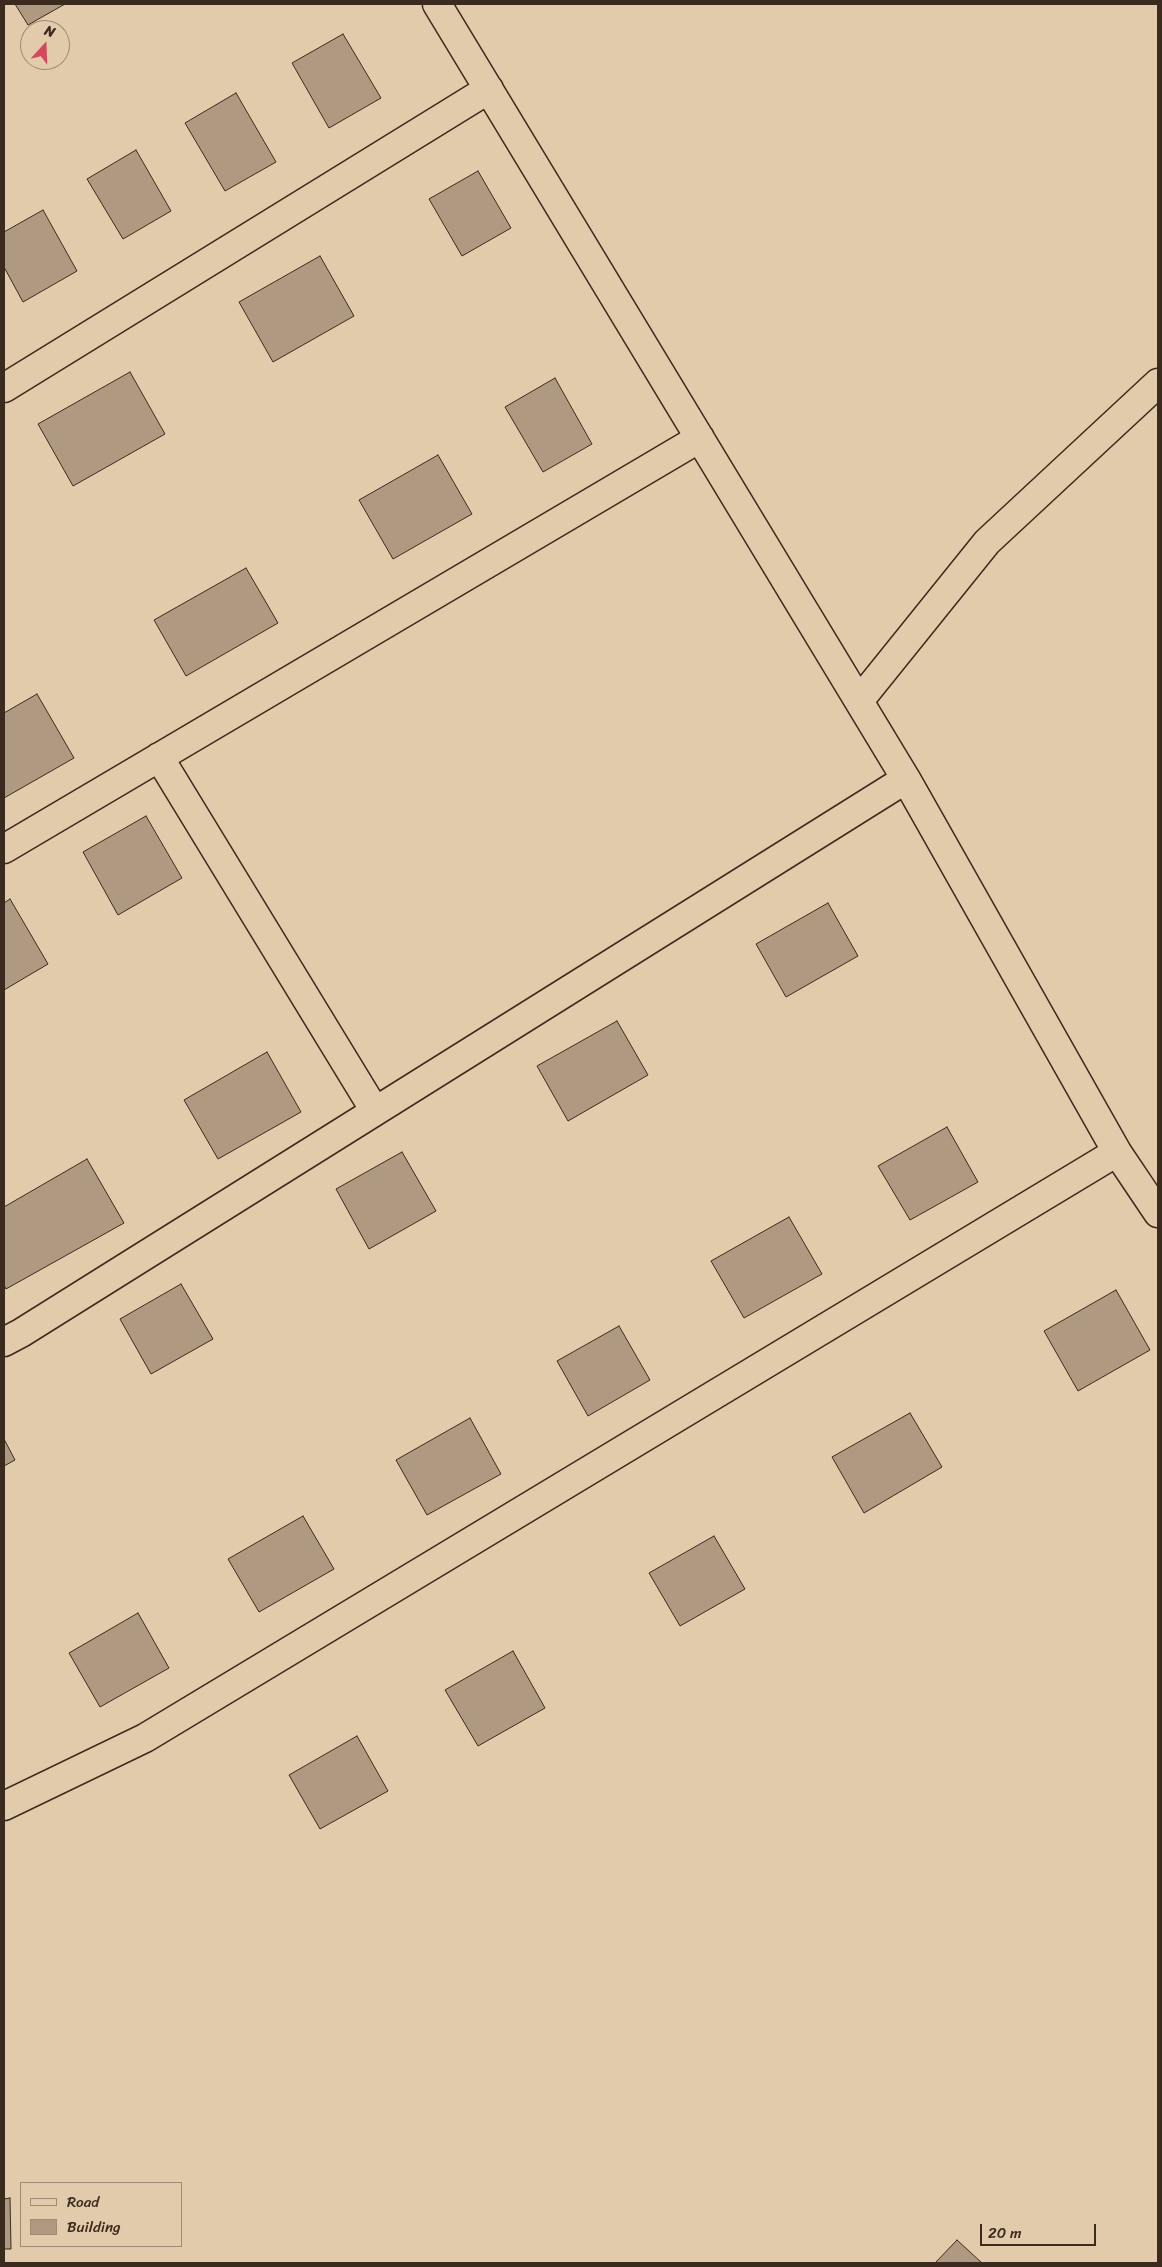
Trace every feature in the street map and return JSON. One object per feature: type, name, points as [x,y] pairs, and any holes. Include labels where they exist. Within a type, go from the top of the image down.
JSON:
[{"type":"street","points":[[437,4],[859,700],[906,779],[1117,1152],[1158,1213]]},
{"type":"street","points":[[4,388],[489,89]]},
{"type":"street","points":[[859,700],[987,542],[1158,383]]},
{"type":"street","points":[[4,849],[700,438]]},
{"type":"street","points":[[160,757],[375,1111]]},
{"type":"street","points":[[4,1342],[906,779]]},
{"type":"street","points":[[4,1806],[145,1738],[1117,1152]]},
{"type":"building","points":[[15,4],[65,4],[37,20],[25,20]]},
{"type":"building","points":[[343,34],[381,98],[329,128],[292,63]]},
{"type":"building","points":[[236,93],[276,162],[225,191],[185,123]]},
{"type":"building","points":[[136,150],[171,211],[123,239],[87,179]]},
{"type":"building","points":[[478,171],[511,228],[462,256],[429,199]]},
{"type":"building","points":[[43,210],[77,271],[23,302],[4,267],[4,232]]},
{"type":"building","points":[[320,256],[354,316],[273,362],[239,302]]},
{"type":"building","points":[[130,372],[165,434],[73,486],[38,424]]},
{"type":"building","points":[[555,378],[592,444],[543,472],[505,407]]},
{"type":"building","points":[[438,455],[472,514],[393,559],[359,500]]},
{"type":"building","points":[[246,568],[278,623],[186,676],[154,620]]},
{"type":"building","points":[[37,694],[74,758],[4,798],[4,713]]},
{"type":"building","points":[[146,816],[182,878],[118,915],[83,852]]},
{"type":"building","points":[[10,899],[48,964],[4,990],[4,903]]},
{"type":"building","points":[[828,903],[858,956],[786,997],[756,944]]},
{"type":"building","points":[[617,1021],[648,1075],[568,1121],[537,1066]]},
{"type":"building","points":[[267,1052],[301,1112],[218,1159],[184,1100]]},
{"type":"building","points":[[947,1127],[978,1182],[910,1220],[878,1166]]},
{"type":"building","points":[[402,1152],[436,1211],[369,1249],[336,1189]]},
{"type":"building","points":[[87,1159],[124,1223],[6,1289],[4,1285],[4,1207]]},
{"type":"building","points":[[789,1217],[822,1274],[744,1318],[711,1261]]},
{"type":"building","points":[[181,1284],[213,1339],[151,1374],[120,1319]]},
{"type":"building","points":[[1116,1290],[1150,1350],[1078,1391],[1044,1331]]},
{"type":"building","points":[[619,1326],[650,1380],[588,1416],[557,1361]]},
{"type":"building","points":[[910,1413],[942,1467],[864,1513],[832,1457]]},
{"type":"building","points":[[470,1418],[501,1474],[427,1515],[396,1460]]},
{"type":"building","points":[[4,1439],[15,1460],[4,1466]]},
{"type":"building","points":[[303,1516],[334,1569],[259,1612],[228,1559]]},
{"type":"building","points":[[714,1536],[745,1589],[680,1626],[649,1573]]},
{"type":"building","points":[[138,1613],[169,1668],[100,1707],[69,1653]]},
{"type":"building","points":[[513,1651],[545,1708],[478,1746],[445,1690]]},
{"type":"building","points":[[357,1736],[388,1791],[320,1829],[289,1775]]},
{"type":"building","points":[[10,2198],[11,2249],[4,2249],[4,2199]]},
{"type":"building","points":[[957,2240],[982,2263],[935,2263]]}]
